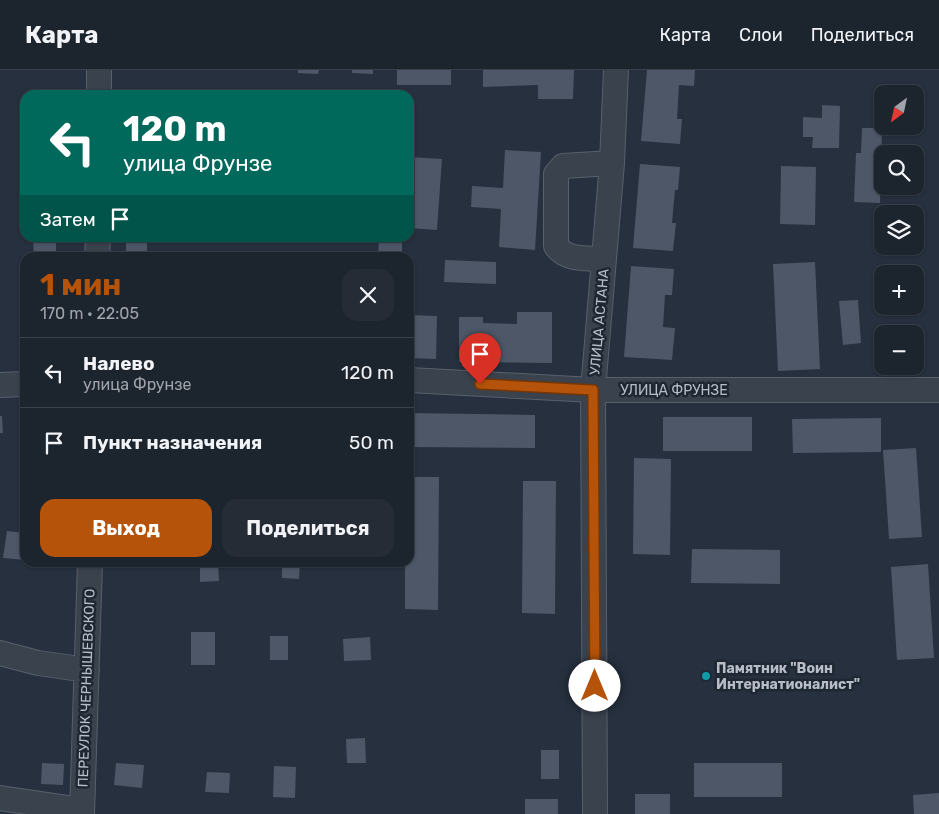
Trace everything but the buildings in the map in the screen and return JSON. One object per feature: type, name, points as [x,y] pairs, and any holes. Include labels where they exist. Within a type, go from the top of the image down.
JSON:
[{"type":"street","points":[[99,70],[99,90]]},
{"type":"street","name":"УЛИЦА АСТАНА","points":[[594,814],[593,390],[612,163],[616,70]]},
{"type":"street","points":[[604,259],[570,257],[561,253],[556,246],[556,174],[563,166],[612,163]]},
{"type":"street","name":"УЛИЦА ФРУНЗЕ","points":[[414,380],[593,390],[939,390]]},
{"type":"street","points":[[0,386],[20,384]]},
{"type":"street","name":"ПЕРЕУЛОК ЧЕРНЫШЕВСКОГО","points":[[82,812],[90,567]]},
{"type":"street","points":[[0,653],[38,663],[86,670]]},
{"type":"street","points":[[0,798],[82,812]]},
{"type":"place","name":"Памятник \"Воин Интернатионалист\"","points":[[706,676]]},
{"type":"route","points":[[480,384],[593,390],[595,686]]}]
